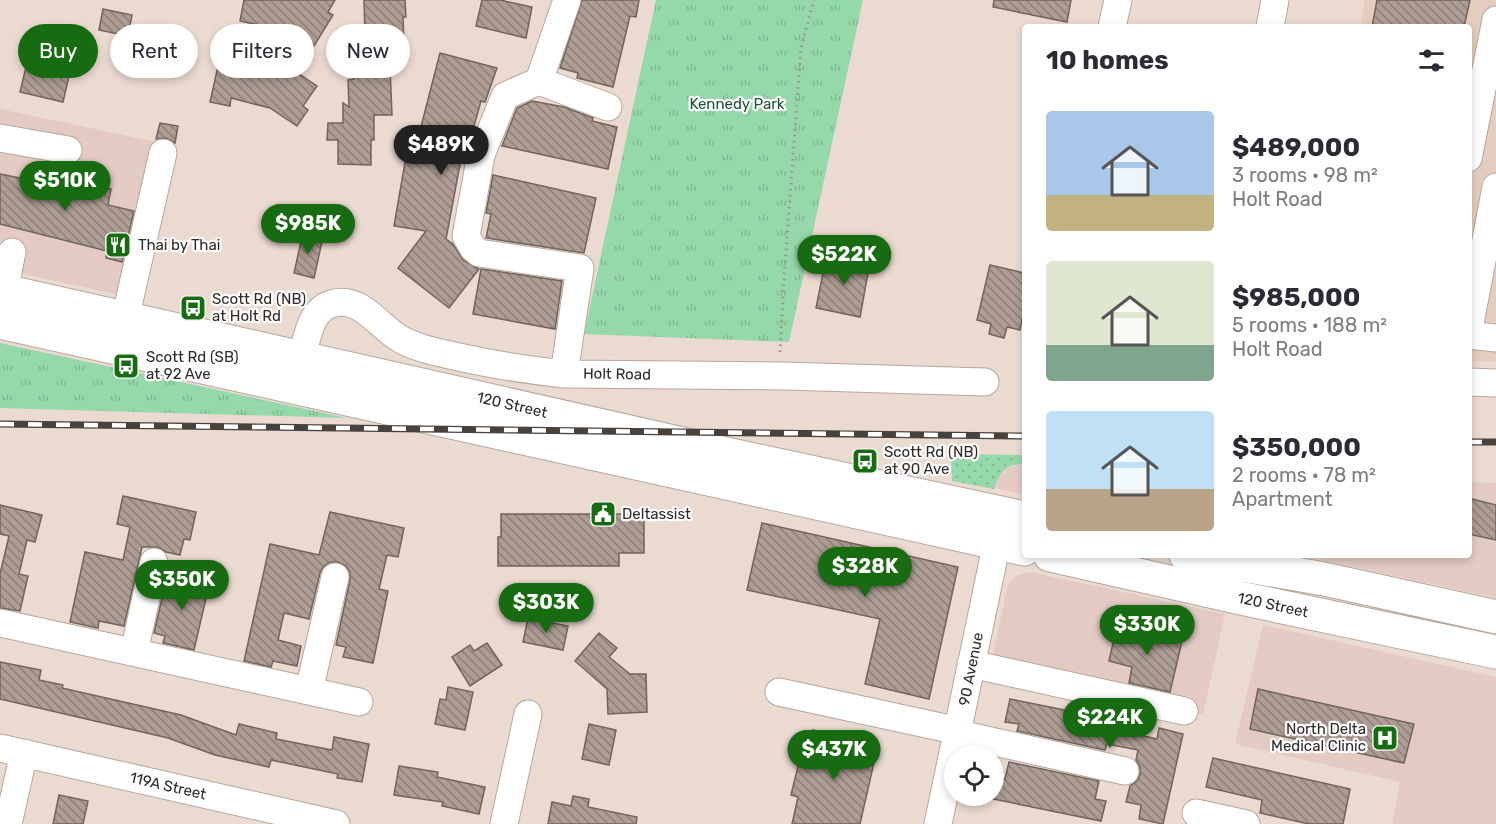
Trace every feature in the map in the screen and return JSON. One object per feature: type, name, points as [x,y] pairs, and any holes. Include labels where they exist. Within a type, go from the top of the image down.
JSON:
[{"type":"main road","name":"120 Street","points":[[1,301],[125,319],[297,373],[688,475],[1012,531]]},
{"type":"main road","name":"120 Street","points":[[1,301],[203,366],[297,373],[745,458],[1012,531]]},
{"type":"main road","points":[[688,475],[703,464],[721,466],[745,458]]},
{"type":"main road","name":"120 Street","points":[[1063,558],[1496,652]]},
{"type":"main road","points":[[1203,558],[1324,579],[1496,617]]},
{"type":"street","points":[[539,81],[567,0]]},
{"type":"street","points":[[1113,24],[1118,0]]},
{"type":"street","points":[[1271,24],[1275,0]]},
{"type":"street","points":[[1472,138],[1496,20]]},
{"type":"street","points":[[564,374],[580,268],[479,253],[472,248],[466,236],[481,155],[505,96],[539,81],[608,107]]},
{"type":"street","points":[[0,138],[68,150]]},
{"type":"street","points":[[125,319],[163,153]]},
{"type":"street","points":[[1472,314],[1496,187]]},
{"type":"street","points":[[1,301],[12,252]]},
{"type":"street","name":"Holt Road","points":[[297,373],[313,320],[325,307],[343,302],[357,306],[399,339],[424,348],[506,367],[564,374],[784,376],[985,382]]},
{"type":"street","points":[[1472,335],[1496,338]]},
{"type":"street","points":[[1472,382],[1496,383]]},
{"type":"street","name":"90 Avenue","points":[[938,824],[959,732],[971,664],[1012,531]]},
{"type":"street","points":[[134,652],[154,562]]},
{"type":"street","points":[[309,691],[335,577]]},
{"type":"street","points":[[0,623],[359,702]]},
{"type":"street","points":[[971,664],[1184,711]]},
{"type":"street","points":[[779,692],[1125,771]]},
{"type":"street","points":[[504,824],[528,714]]},
{"type":"street","points":[[8,824],[12,751]]},
{"type":"street","name":"119A Street","points":[[12,751],[336,824]]},
{"type":"street","points":[[1196,813],[1246,824]]},
{"type":"path","points":[[780,352],[801,48],[814,0]]},
{"type":"shaded area","points":[[1365,0],[1496,0],[1496,362],[1472,361],[1472,24],[1361,24]]},
{"type":"shaded area","points":[[0,109],[171,145],[133,298],[0,269]]},
{"type":"shaded area","points":[[1022,465],[1022,494],[995,488],[999,477],[1009,467]]},
{"type":"shaded area","points":[[1472,482],[1496,483],[1496,598],[1313,558],[1472,558]]},
{"type":"shaded area","points":[[1030,572],[1225,614],[1203,715],[990,668],[1008,584],[1018,575]]},
{"type":"shaded area","points":[[1263,625],[1496,677],[1496,824],[1392,824],[1400,782],[1235,744]]},
{"type":"green space","name":"Kennedy Park","points":[[656,0],[863,0],[789,342],[584,334]]},
{"type":"green space","points":[[0,343],[347,418],[0,408]]},
{"type":"green space","points":[[951,454],[1022,455],[1022,464],[1004,470],[994,489],[952,481]]},
{"type":"building","points":[[244,0],[335,0],[328,12],[333,15],[314,46],[314,24],[254,24],[240,21]]},
{"type":"building","points":[[364,0],[405,0],[406,17],[403,17],[403,24],[365,24]]},
{"type":"building","points":[[482,0],[500,0],[532,7],[526,38],[476,26]]},
{"type":"building","points":[[582,0],[639,0],[636,17],[630,16],[613,87],[577,78],[578,73],[560,68]]},
{"type":"building","points":[[994,0],[1071,0],[1067,22],[993,7]]},
{"type":"building","points":[[1377,0],[1470,0],[1465,24],[1373,24]]},
{"type":"building","points":[[103,9],[132,15],[130,24],[110,24],[110,32],[99,30]]},
{"type":"building","points":[[440,53],[497,68],[485,102],[481,101],[469,144],[464,143],[446,239],[453,244],[463,260],[479,269],[449,308],[398,268],[426,231],[394,226],[408,145],[416,146]]},
{"type":"building","points":[[23,78],[69,78],[63,102],[20,92]]},
{"type":"building","points":[[215,78],[305,78],[317,86],[303,106],[308,110],[297,126],[270,108],[231,98],[230,106],[210,102]]},
{"type":"building","points":[[390,78],[392,115],[374,115],[371,165],[338,164],[338,140],[327,140],[328,123],[343,123],[343,103],[349,107],[348,80]]},
{"type":"building","points":[[532,101],[564,107],[593,118],[592,121],[617,127],[608,169],[502,146],[517,108]]},
{"type":"building","points":[[160,123],[178,126],[175,143],[166,138],[156,139]]},
{"type":"building","points":[[32,171],[111,189],[108,205],[134,211],[122,262],[106,258],[107,251],[0,224],[0,174],[30,180]]},
{"type":"building","points":[[493,175],[596,198],[584,253],[486,238],[491,214],[486,213]]},
{"type":"building","points":[[303,232],[323,237],[314,278],[294,273]]},
{"type":"building","points":[[836,256],[870,262],[860,317],[816,308],[825,263],[834,265]]},
{"type":"building","points":[[990,265],[1022,273],[1020,330],[1007,327],[1004,338],[989,334],[991,324],[977,320]]},
{"type":"building","points":[[481,269],[562,281],[555,329],[473,314]]},
{"type":"building","points":[[123,496],[196,512],[190,540],[184,539],[180,555],[157,547],[142,547],[124,626],[99,621],[98,628],[70,622],[85,552],[123,560],[130,527],[117,524]]},
{"type":"building","points":[[1472,499],[1496,505],[1496,540],[1472,535]]},
{"type":"building","points":[[0,505],[42,515],[35,542],[27,540],[19,574],[28,576],[20,611],[0,608],[0,574],[9,536],[0,534]]},
{"type":"building","points":[[330,512],[404,528],[398,557],[387,555],[379,589],[388,591],[373,663],[343,657],[346,647],[336,645],[350,580],[350,572],[346,566],[338,562],[330,562],[323,567],[309,619],[284,613],[278,640],[301,646],[297,666],[273,661],[271,667],[244,661],[270,544],[319,555]]},
{"type":"building","points":[[501,514],[644,514],[644,553],[619,553],[619,566],[498,566]]},
{"type":"building","points":[[762,523],[958,567],[929,699],[865,684],[880,619],[747,590]]},
{"type":"building","points":[[181,574],[210,581],[194,650],[163,643],[165,636],[154,633],[166,581],[179,584]]},
{"type":"building","points":[[528,618],[568,626],[563,650],[523,642]]},
{"type":"building","points":[[1117,625],[1183,637],[1170,692],[1129,683],[1132,667],[1109,661]]},
{"type":"building","points":[[599,633],[617,648],[609,657],[630,674],[646,674],[647,712],[608,714],[607,689],[575,661]]},
{"type":"building","points":[[487,643],[502,665],[470,686],[452,657],[470,645],[474,651]]},
{"type":"building","points":[[0,662],[41,670],[39,680],[63,685],[62,688],[181,715],[236,735],[239,724],[277,733],[276,739],[332,750],[334,737],[369,744],[362,782],[337,778],[338,774],[271,760],[269,767],[215,755],[168,738],[0,699]]},
{"type":"building","points":[[448,687],[473,692],[465,730],[435,724],[440,699],[446,700]]},
{"type":"building","points":[[1258,689],[1414,724],[1404,763],[1250,729]]},
{"type":"building","points":[[1010,699],[1125,722],[1123,731],[1157,739],[1159,728],[1183,734],[1163,824],[1139,819],[1141,805],[1126,802],[1130,786],[1137,781],[1140,775],[1140,767],[1136,760],[1138,750],[1107,744],[1105,750],[1017,731],[1019,724],[1005,722]]},
{"type":"building","points":[[589,724],[616,730],[609,765],[582,759]]},
{"type":"building","points":[[813,730],[878,745],[860,824],[792,824],[798,797],[791,795],[798,766],[805,767]]},
{"type":"building","points":[[1213,758],[1350,789],[1343,824],[1309,824],[1260,813],[1262,800],[1206,787]]},
{"type":"building","points":[[1009,762],[1099,781],[1095,799],[1106,801],[1101,821],[1004,801],[1005,779]]},
{"type":"building","points":[[399,766],[438,772],[437,777],[485,787],[479,814],[442,806],[443,802],[394,795]]},
{"type":"building","points":[[59,795],[88,801],[83,824],[53,824]]},
{"type":"building","points":[[573,796],[589,799],[588,807],[637,817],[636,824],[548,824],[552,802],[571,806]]},
{"type":"railway","points":[[0,424],[1022,436]]},
{"type":"railway","points":[[1472,442],[1496,442]]},
{"type":"place","name":"Thai by Thai","points":[[118,245]]},
{"type":"place","name":"Scott Rd (NB) at Holt Rd","points":[[193,308]]},
{"type":"place","name":"Scott Rd (SB) at 92 Ave","points":[[126,366]]},
{"type":"place","name":"Scott Rd (NB) at 90 Ave","points":[[865,461]]},
{"type":"place","name":"Deltassist","points":[[603,514]]},
{"type":"place","name":"North Delta Medical Clinic","points":[[1385,738]]}]
